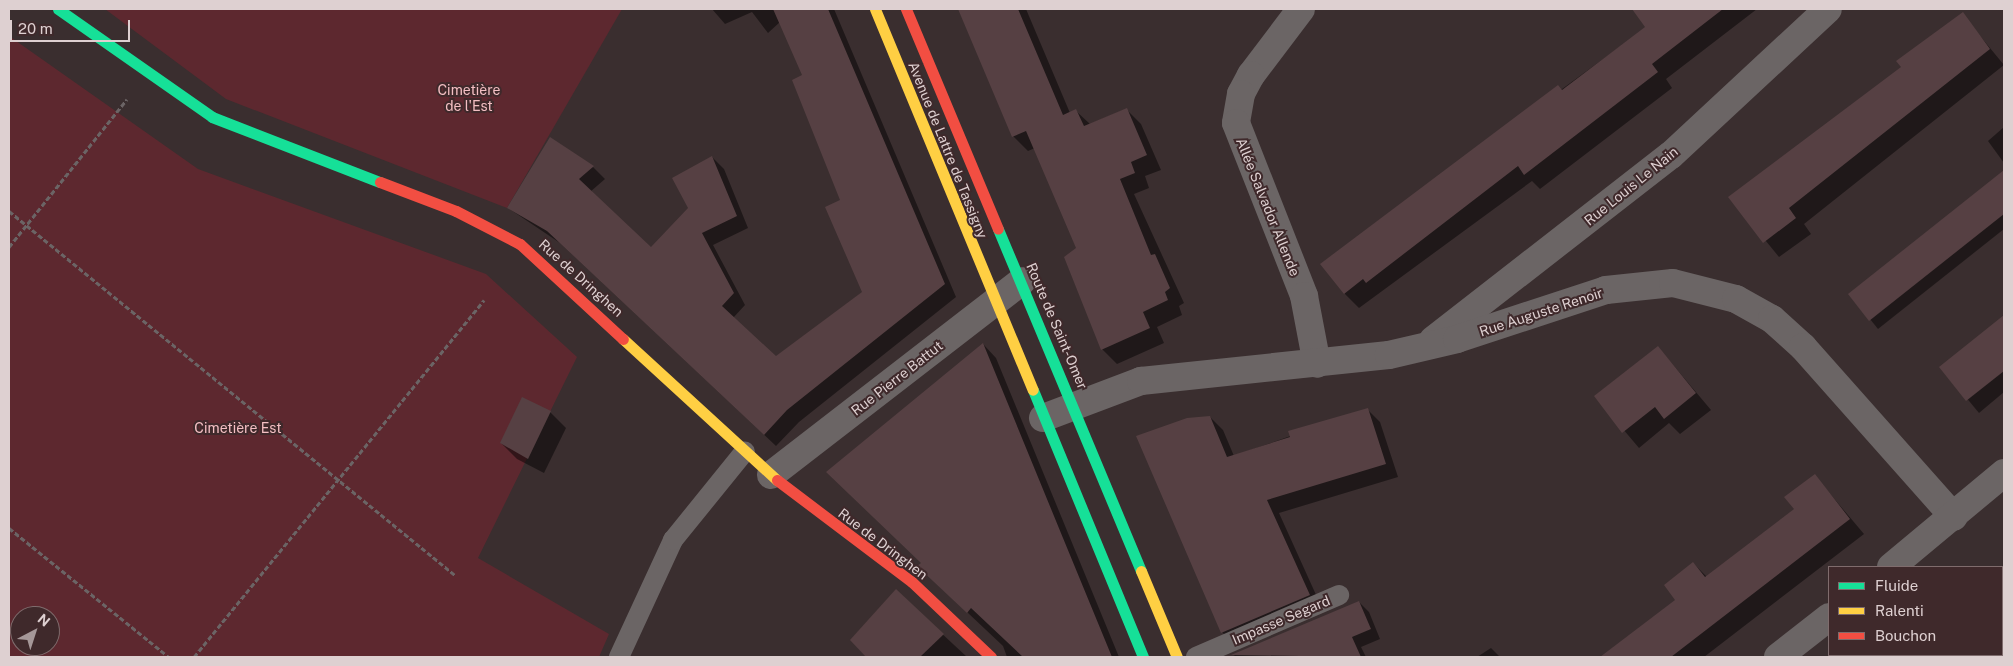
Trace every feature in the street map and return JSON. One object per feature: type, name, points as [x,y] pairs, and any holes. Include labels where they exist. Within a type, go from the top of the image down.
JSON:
[{"type":"main road","name":"Rue de Dringhen","points":[[58,9],[145,74],[212,117],[464,214],[520,244],[771,475],[912,582],[991,657]]},
{"type":"main road","name":"Avenue de Lattre de Tassigny","points":[[874,9],[994,302]]},
{"type":"main road","name":"Route de Saint-Omer","points":[[906,9],[1074,403],[1177,657]]},
{"type":"main road","points":[[994,302],[1143,657]]},
{"type":"street","name":"Allée Salvador Allende","points":[[1301,9],[1251,75],[1239,101],[1236,123],[1304,296],[1316,364]]},
{"type":"street","name":"Rue Louis Le Nain","points":[[1422,348],[1670,155],[1828,9]]},
{"type":"street","name":"Rue Pierre Battut","points":[[771,475],[1022,281]]},
{"type":"street","name":"Rue Auguste Renoir","points":[[1044,418],[1074,403],[1162,377],[1316,364],[1422,348],[1626,285],[1673,283],[1717,292],[1772,319],[1803,347],[1954,516]]},
{"type":"street","points":[[1892,566],[2004,473]]},
{"type":"street","points":[[1778,657],[1828,617]]},
{"type":"lane","points":[[619,657],[672,540],[745,451]]},
{"type":"lane","name":"Impasse Segard","points":[[1196,657],[1339,595]]},
{"type":"path","points":[[9,247],[145,74]]},
{"type":"path","points":[[9,211],[341,480],[456,576]]},
{"type":"path","points":[[194,657],[341,480],[484,300]]},
{"type":"path","points":[[9,528],[169,657]]},
{"type":"green space","name":"Cimetière de l'Est","points":[[105,9],[622,9],[507,208],[226,99]]},
{"type":"green space","name":"Cimetière Est","points":[[9,36],[198,169],[486,274],[577,357],[478,558],[609,634],[599,657],[9,657]]},
{"type":"building","points":[[773,9],[828,9],[945,284],[787,410],[764,435],[547,231],[507,208],[550,137],[594,166],[579,179],[651,247],[688,208],[672,178],[712,156],[737,216],[702,233],[734,293],[722,306],[776,356],[862,292],[825,207],[840,200],[792,80],[802,75]]},
{"type":"building","points":[[958,9],[1018,9],[1063,115],[1076,109],[1084,126],[1127,108],[1147,155],[1131,162],[1135,173],[1120,179],[1151,255],[1155,254],[1170,288],[1165,292],[1168,300],[1143,312],[1150,328],[1101,350],[1064,257],[1076,248],[1026,131],[1012,137]]},
{"type":"building","points":[[1632,9],[1723,9],[1652,64],[1658,72],[1524,175],[1518,166],[1366,283],[1363,279],[1344,294],[1320,264],[1558,85],[1562,90],[1645,27]]},
{"type":"building","points":[[1963,12],[1990,49],[1789,208],[1796,218],[1763,243],[1728,197],[1901,67],[1896,61]]},
{"type":"building","points":[[2004,170],[2004,214],[1869,321],[1848,294]]},
{"type":"building","points":[[2004,315],[2004,371],[1966,401],[1939,367]]},
{"type":"building","points":[[983,343],[1112,657],[1023,657],[971,608],[967,613],[917,566],[921,563],[826,472]]},
{"type":"building","points":[[1658,346],[1696,393],[1664,419],[1655,407],[1622,433],[1594,396]]},
{"type":"building","points":[[522,397],[551,411],[528,459],[500,443]]},
{"type":"building","points":[[1368,408],[1386,464],[1267,500],[1310,595],[1221,633],[1136,436],[1187,418],[1210,416],[1227,457],[1290,437],[1288,431]]},
{"type":"building","points":[[1815,474],[1850,519],[1671,657],[1600,657],[1675,600],[1664,585],[1693,562],[1705,577],[1794,509],[1784,497]]},
{"type":"building","points":[[896,589],[944,634],[920,657],[866,657],[850,640]]},
{"type":"building","points":[[1359,601],[1371,629],[1352,637],[1361,657],[1231,655]]},
{"type":"traffic: fast","points":[[58,9],[212,117],[380,182]]},
{"type":"traffic: fast","points":[[998,229],[1141,571]]},
{"type":"traffic: fast","points":[[1033,390],[1143,657]]},
{"type":"traffic: slow","points":[[875,9],[1033,390]]},
{"type":"traffic: slow","points":[[623,339],[777,480]]},
{"type":"traffic: slow","points":[[1141,571],[1177,657]]},
{"type":"traffic: jam","points":[[906,9],[998,229]]},
{"type":"traffic: jam","points":[[380,182],[456,211],[520,244],[623,339]]},
{"type":"traffic: jam","points":[[777,480],[912,582],[991,657]]}]
